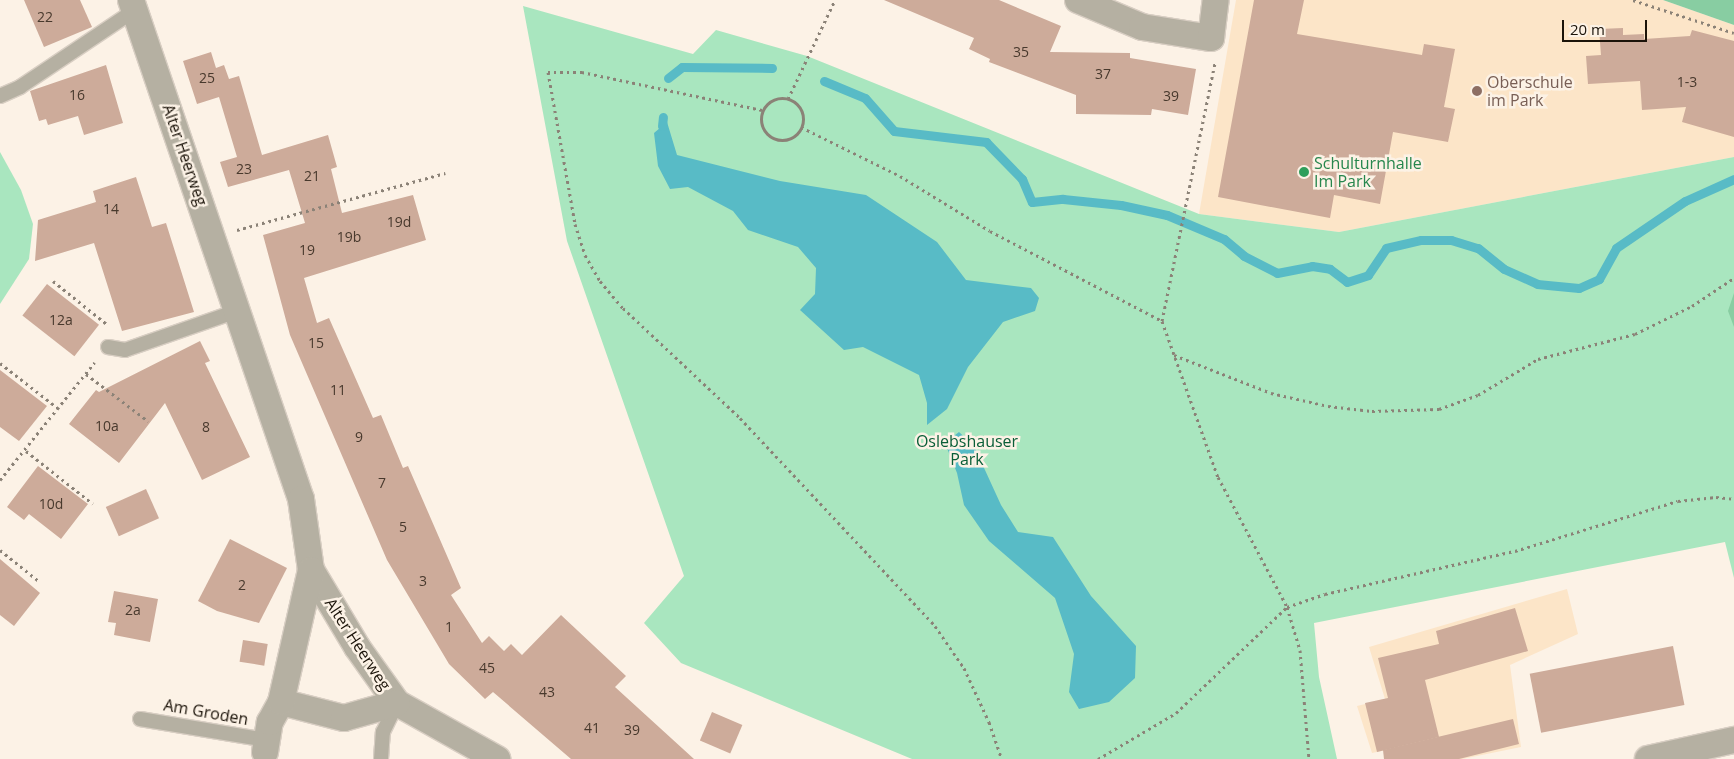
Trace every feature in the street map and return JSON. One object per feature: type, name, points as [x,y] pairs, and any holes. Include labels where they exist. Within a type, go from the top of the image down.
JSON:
[{"type":"street","points":[[1078,0],[1142,27],[1211,38],[1216,0]]},
{"type":"street","name":"Alter Heerweg","points":[[133,5],[300,499],[311,570],[280,702],[344,718],[397,703],[357,647],[311,570]]},
{"type":"street","points":[[265,751],[270,722],[280,702]]},
{"type":"street","points":[[397,703],[497,759]]},
{"type":"street","points":[[1648,759],[1734,740]]},
{"type":"lane","points":[[0,96],[20,88],[133,5]]},
{"type":"lane","points":[[108,347],[125,350],[237,311]]},
{"type":"lane","points":[[381,759],[383,732],[397,703]]},
{"type":"lane","name":"Am Groden","points":[[140,719],[265,751]]},
{"type":"path","points":[[788,99],[835,0]]},
{"type":"path","points":[[1633,0],[1734,33]]},
{"type":"path","points":[[1211,38],[1215,62],[1162,321],[1218,477],[1287,607],[1300,650],[1309,759]]},
{"type":"path","points":[[762,110],[582,72],[548,72],[575,224],[585,255],[600,281],[623,308],[740,418],[935,626],[964,668],[989,722],[1002,759]]},
{"type":"path","points":[[788,99],[801,111],[801,127],[792,138],[777,140],[770,137],[761,123],[762,110],[773,100],[788,99]]},
{"type":"path","points":[[801,127],[900,176],[990,230],[1162,321]]},
{"type":"path","points":[[212,236],[445,174]]},
{"type":"path","points":[[1174,354],[1245,384],[1321,405],[1372,411],[1439,409],[1478,395],[1538,359],[1636,334],[1692,306],[1734,278]]},
{"type":"path","points":[[0,480],[26,451],[108,347],[112,328],[53,281]]},
{"type":"path","points":[[0,362],[59,409]]},
{"type":"path","points":[[86,374],[148,421]]},
{"type":"path","points":[[26,451],[93,504]]},
{"type":"path","points":[[1098,759],[1176,713],[1287,607],[1325,594],[1514,551],[1678,501],[1716,497],[1734,499]]},
{"type":"path","points":[[0,550],[40,582]]},
{"type":"shaded area","name":"Oberschule im Park","points":[[1236,0],[1663,0],[1734,25],[1734,157],[1339,232],[1199,214]]},
{"type":"shaded area","points":[[1567,589],[1578,634],[1510,665],[1521,747],[1462,759],[1413,759],[1410,745],[1372,753],[1357,706],[1385,699],[1369,647]]},
{"type":"green space","points":[[1663,0],[1734,0],[1734,25]]},
{"type":"green space","name":"Oslebshauser Park","points":[[523,6],[693,54],[716,30],[807,56],[1199,214],[1339,232],[1734,157],[1734,578],[1725,542],[1314,623],[1319,677],[1337,759],[912,759],[681,663],[644,623],[684,576],[567,241]]},
{"type":"green space","points":[[0,152],[21,190],[33,224],[29,259],[0,304]]},
{"type":"green space","points":[[1734,293],[1734,327],[1728,311]]},
{"type":"water","points":[[667,122],[677,155],[780,181],[866,195],[937,242],[966,280],[1031,288],[1039,298],[1035,311],[1003,322],[968,367],[947,409],[927,425],[927,403],[919,375],[863,347],[844,350],[800,310],[815,294],[816,268],[798,247],[748,230],[733,211],[688,187],[670,189],[658,166],[654,133]]},
{"type":"water","points":[[959,432],[974,446],[1001,505],[1018,532],[1053,537],[1091,596],[1136,646],[1135,678],[1109,702],[1079,709],[1069,692],[1074,654],[1055,598],[989,541],[964,505],[957,473],[945,443]]},
{"type":"building","points":[[24,0],[80,0],[92,27],[44,47]]},
{"type":"building","points":[[884,0],[999,0],[1061,26],[1050,52],[1130,53],[1130,58],[1196,69],[1188,115],[1152,109],[1151,115],[1076,114],[1076,95],[989,62],[990,59],[969,49],[974,38]]},
{"type":"building","points":[[1254,0],[1304,0],[1297,34],[1422,55],[1424,44],[1455,49],[1444,107],[1455,109],[1448,142],[1393,132],[1380,204],[1334,195],[1330,218],[1218,197]]},
{"type":"building","points":[[1623,28],[1623,35],[1644,34],[1644,39],[1690,36],[1692,30],[1734,41],[1734,137],[1682,122],[1686,107],[1642,110],[1640,81],[1588,84],[1586,56],[1601,55],[1599,29]]},
{"type":"building","points":[[211,52],[216,68],[224,65],[229,79],[239,76],[262,155],[328,135],[337,167],[331,169],[342,213],[413,195],[426,240],[304,278],[317,323],[329,318],[373,418],[381,415],[403,468],[408,466],[461,588],[451,595],[482,643],[489,636],[504,651],[511,644],[522,655],[561,615],[626,676],[615,687],[694,759],[571,759],[493,692],[485,699],[449,664],[387,560],[290,335],[263,235],[305,223],[289,170],[228,187],[220,162],[237,157],[219,97],[197,104],[183,61]]},
{"type":"building","points":[[106,65],[123,123],[84,135],[78,116],[48,125],[46,119],[39,121],[30,91]]},
{"type":"building","points":[[136,177],[152,227],[166,223],[194,312],[122,331],[94,243],[35,261],[38,220],[96,202],[93,191]]},
{"type":"building","points":[[47,284],[99,325],[74,356],[22,316]]},
{"type":"building","points":[[200,341],[210,361],[205,363],[250,457],[202,480],[165,403],[119,463],[69,424],[96,390],[99,392]]},
{"type":"building","points":[[0,370],[47,406],[19,441],[0,427]]},
{"type":"building","points":[[38,466],[88,504],[61,539],[29,514],[24,520],[7,507]]},
{"type":"building","points":[[146,489],[159,518],[119,536],[106,507]]},
{"type":"building","points":[[230,539],[287,568],[259,623],[217,611],[198,601]]},
{"type":"building","points":[[0,559],[40,593],[14,626],[0,615]]},
{"type":"building","points":[[114,591],[158,599],[150,642],[114,635],[116,623],[108,622]]},
{"type":"building","points":[[1515,608],[1528,651],[1425,680],[1439,737],[1377,752],[1365,703],[1388,698],[1378,658],[1439,644],[1436,631]]},
{"type":"building","points":[[243,640],[268,644],[264,666],[240,662]]},
{"type":"building","points":[[1673,646],[1684,705],[1541,733],[1530,674]]},
{"type":"building","points":[[712,712],[742,725],[730,753],[700,741]]},
{"type":"building","points":[[1513,719],[1519,744],[1459,759],[1384,759],[1383,750]]},
{"type":"waterway","points":[[668,78],[682,67],[772,68]]},
{"type":"waterway","points":[[824,81],[865,98],[894,131],[986,142],[1022,179],[1032,202],[1063,199],[1121,205],[1167,215],[1224,239],[1244,256],[1277,273],[1312,266],[1330,269],[1347,282],[1368,275],[1386,248],[1421,240],[1451,240],[1478,248],[1504,269],[1537,284],[1579,288],[1599,279],[1616,248],[1685,201],[1734,179]]},
{"type":"waterway","points":[[662,126],[663,117]]},
{"type":"place","name":"Oberschule im Park","points":[[1477,91]]},
{"type":"place","name":"Schulturnhalle Im Park","points":[[1304,172]]}]
